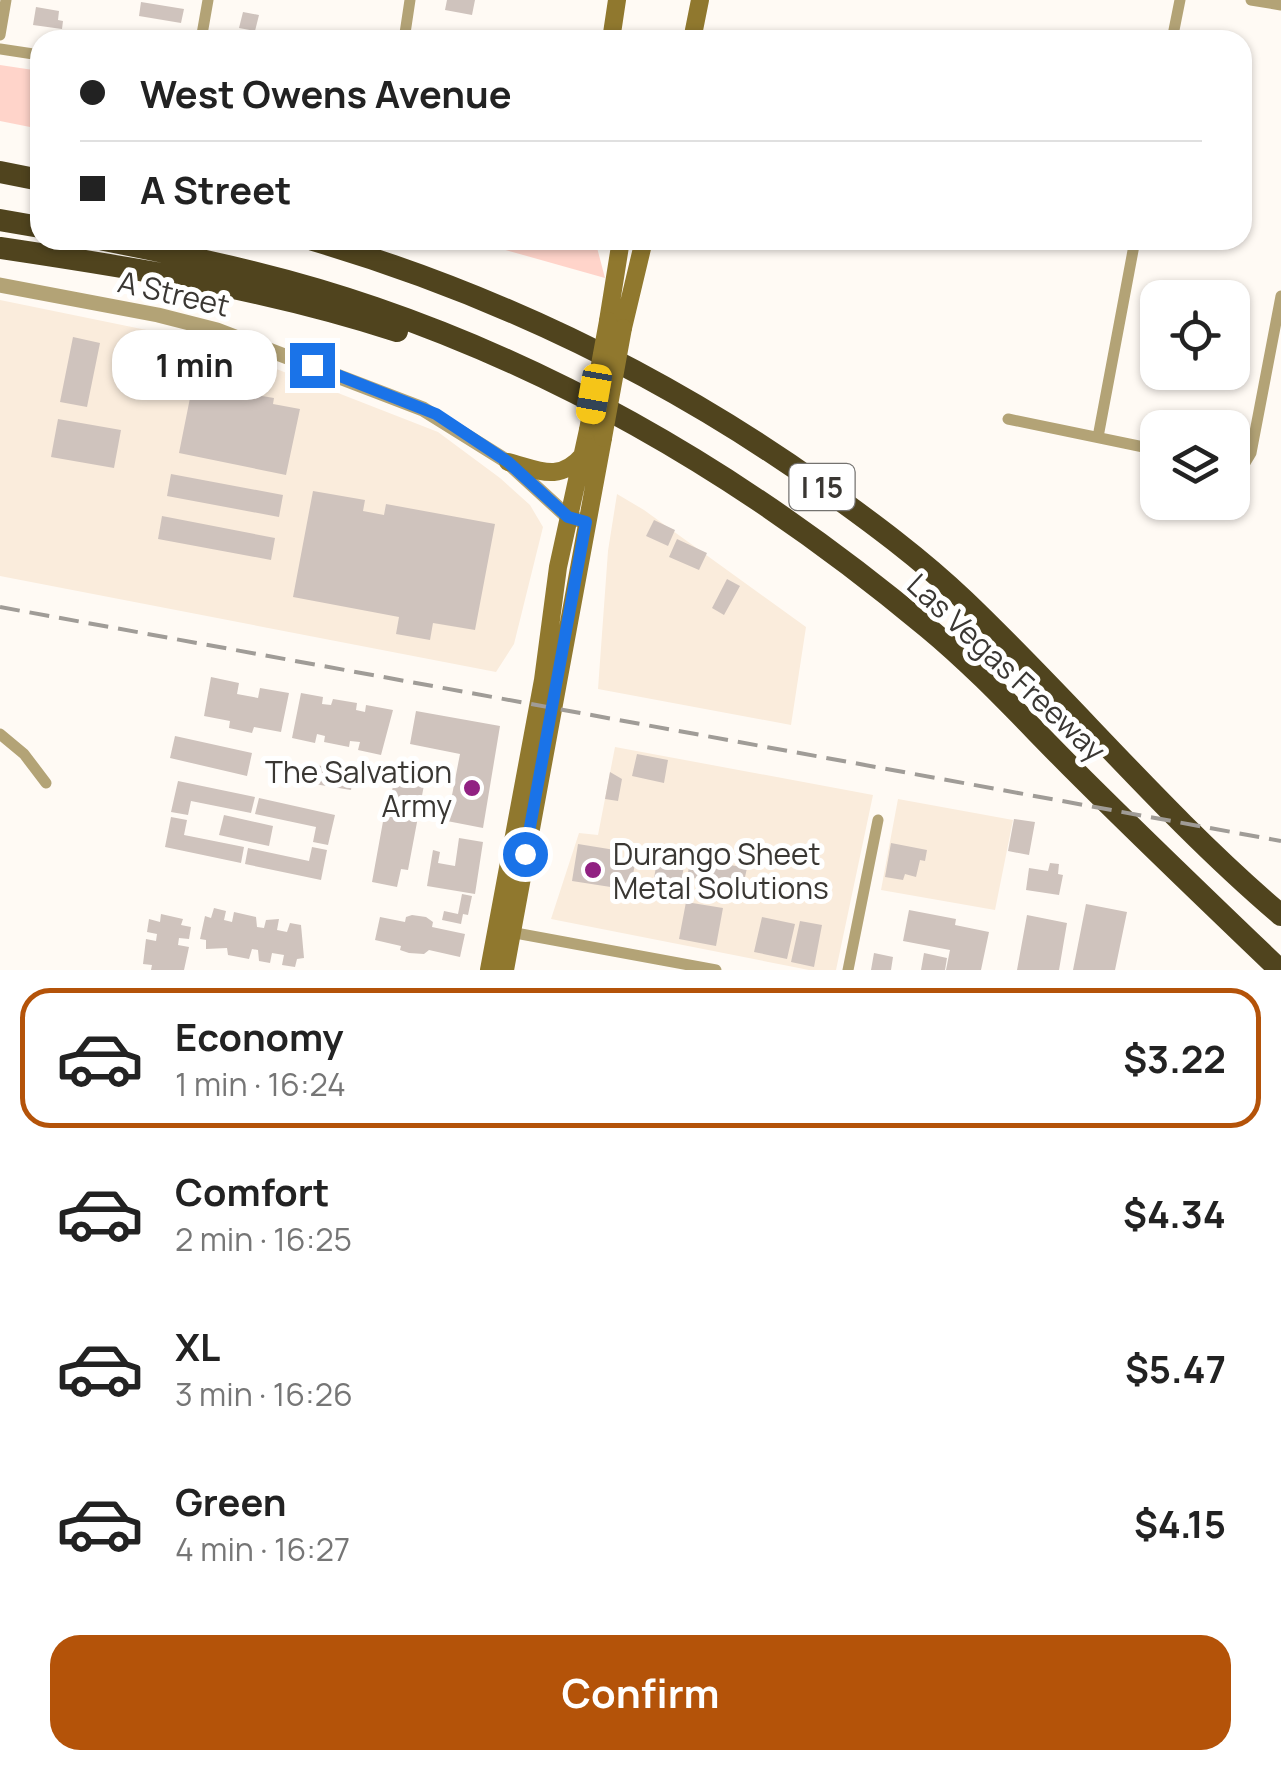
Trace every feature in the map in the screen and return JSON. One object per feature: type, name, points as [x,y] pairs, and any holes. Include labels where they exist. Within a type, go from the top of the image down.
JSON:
[{"type":"highway","points":[[0,172],[30,178]]},
{"type":"highway","points":[[0,220],[30,226]]},
{"type":"highway","points":[[0,248],[185,277],[298,302],[582,396]]},
{"type":"highway","name":"Las Vegas Freeway","points":[[151,250],[245,270],[361,303],[479,348],[582,396],[669,443],[772,508],[920,621],[1280,970]]},
{"type":"highway","name":"Las Vegas Freeway","points":[[343,250],[458,288],[585,344],[673,390],[796,468],[912,555],[964,600],[1235,875],[1281,914]]},
{"type":"highway","points":[[1235,875],[1281,906]]},
{"type":"main road","points":[[612,30],[617,0]]},
{"type":"main road","points":[[694,30],[700,0]]},
{"type":"main road","points":[[489,970],[616,324],[621,250]]},
{"type":"main road","points":[[616,324],[641,250]]},
{"type":"main road","points":[[508,462],[550,474],[564,472],[583,455],[595,434]]},
{"type":"main road","points":[[505,970],[577,519],[583,455]]},
{"type":"street","points":[[0,35],[6,0]]},
{"type":"street","points":[[204,30],[208,0]]},
{"type":"street","points":[[406,30],[410,0]]},
{"type":"street","points":[[1174,30],[1180,0]]},
{"type":"street","points":[[1251,0],[1281,5]]},
{"type":"street","points":[[0,49],[30,54]]},
{"type":"street","points":[[1098,437],[1133,250]]},
{"type":"street","name":"A Street","points":[[0,285],[189,322],[251,341],[436,414],[508,462],[577,519]]},
{"type":"street","points":[[1250,454],[1281,296]]},
{"type":"street","points":[[1008,418],[1140,446]]},
{"type":"street","points":[[0,734],[24,754],[46,782]]},
{"type":"street","points":[[848,970],[878,820]]},
{"type":"street","points":[[510,932],[716,970]]},
{"type":"shaded area","points":[[0,65],[30,70],[30,127],[0,121]]},
{"type":"shaded area","points":[[506,250],[598,250],[605,278]]},
{"type":"shaded area","points":[[0,300],[210,343],[438,432],[500,478],[530,505],[543,527],[514,644],[496,672],[0,576]]},
{"type":"shaded area","points":[[617,494],[806,627],[791,725],[598,689],[608,551]]},
{"type":"shaded area","points":[[615,747],[873,795],[836,970],[809,970],[551,919],[579,833],[598,835]]},
{"type":"shaded area","points":[[898,799],[1013,820],[995,910],[881,890]]},
{"type":"building","points":[[447,0],[475,0],[472,15],[445,10]]},
{"type":"building","points":[[141,2],[184,9],[181,23],[139,16]]},
{"type":"building","points":[[36,7],[59,11],[62,29],[33,25]]},
{"type":"building","points":[[243,12],[259,15],[255,30],[239,28]]},
{"type":"building","points":[[73,337],[100,343],[87,407],[60,402]]},
{"type":"building","points":[[231,385],[257,390],[256,395],[274,398],[273,404],[300,409],[286,475],[179,453],[192,388],[220,394],[221,388],[230,390]]},
{"type":"building","points":[[58,419],[121,430],[114,468],[51,457]]},
{"type":"building","points":[[171,474],[283,495],[279,517],[167,496]]},
{"type":"building","points":[[313,491],[365,500],[363,511],[384,515],[386,504],[495,524],[475,630],[433,623],[430,640],[396,634],[399,617],[293,597]]},
{"type":"building","points":[[162,516],[275,538],[271,560],[158,539]]},
{"type":"building","points":[[654,520],[675,530],[668,546],[646,536]]},
{"type":"building","points":[[677,539],[707,553],[699,570],[669,557]]},
{"type":"building","points":[[727,579],[740,586],[724,615],[712,608]]},
{"type":"building","points":[[211,677],[239,683],[237,694],[258,698],[260,688],[289,693],[281,732],[254,727],[252,733],[229,728],[230,721],[204,716]]},
{"type":"building","points":[[301,693],[323,697],[322,704],[331,705],[333,699],[357,703],[356,710],[365,712],[366,705],[393,710],[381,755],[358,750],[360,742],[350,741],[349,747],[324,742],[325,736],[317,734],[315,743],[292,738]]},
{"type":"building","name":"The Salvation Army","points":[[416,711],[500,726],[483,828],[447,821],[460,754],[410,744]]},
{"type":"building","points":[[175,736],[252,753],[247,776],[170,758]]},
{"type":"building","points":[[637,754],[668,760],[664,783],[632,776]]},
{"type":"building","points":[[276,758],[289,761],[285,780],[271,776]]},
{"type":"building","points":[[315,765],[354,771],[351,790],[308,783]]},
{"type":"building","points":[[397,766],[415,769],[414,776],[407,774],[406,782],[424,785],[408,870],[401,869],[397,887],[372,882],[386,805],[398,814],[400,803],[390,801]]},
{"type":"building","points":[[610,772],[622,779],[618,801],[605,799]]},
{"type":"building","points":[[178,781],[255,797],[251,813],[191,801],[188,815],[171,812]]},
{"type":"building","points":[[259,798],[335,815],[328,845],[313,842],[316,827],[255,814]]},
{"type":"building","points":[[224,815],[273,826],[269,846],[219,835]]},
{"type":"building","points":[[171,817],[187,820],[184,835],[244,847],[241,863],[165,847]]},
{"type":"building","points":[[1014,819],[1035,822],[1029,855],[1008,851]]},
{"type":"building","points":[[459,838],[483,842],[475,894],[427,886],[433,850],[440,852],[438,863],[455,866]]},
{"type":"building","points":[[891,843],[927,850],[916,877],[885,877]]},
{"type":"building","name":"Durango Sheet Metal Solutions","points":[[578,844],[615,850],[614,860],[635,864],[630,890],[572,881]]},
{"type":"building","points":[[312,847],[327,850],[321,880],[245,864],[248,848],[309,861]]},
{"type":"building","points":[[691,858],[747,868],[743,886],[687,877]]},
{"type":"building","points":[[657,862],[684,866],[680,888],[653,883]]},
{"type":"building","points":[[1050,863],[1059,864],[1058,874],[1063,875],[1059,895],[1026,890],[1029,868],[1048,871]]},
{"type":"building","points":[[462,894],[472,896],[468,915],[463,914],[461,924],[442,920],[444,911],[458,914]]},
{"type":"building","points":[[686,902],[723,908],[716,946],[679,939]]},
{"type":"building","points":[[1086,904],[1127,912],[1115,970],[1073,970]]},
{"type":"building","points":[[214,908],[226,911],[224,920],[232,922],[234,912],[256,917],[257,927],[264,928],[266,920],[279,919],[277,930],[287,932],[290,923],[301,925],[304,958],[297,959],[295,967],[282,965],[284,955],[272,953],[270,963],[259,961],[258,950],[252,949],[249,959],[228,955],[227,948],[206,949],[206,940],[200,939],[205,916],[211,918]]},
{"type":"building","points":[[909,910],[956,919],[955,925],[989,932],[981,970],[946,970],[950,950],[903,941]]},
{"type":"building","points":[[161,914],[183,919],[181,925],[191,927],[189,939],[179,938],[178,945],[189,947],[184,970],[151,970],[152,965],[143,964],[146,939],[156,941],[157,934],[147,932],[149,919],[160,922]]},
{"type":"building","points":[[412,915],[426,917],[433,922],[432,927],[465,934],[460,957],[429,950],[424,954],[409,953],[400,950],[401,946],[375,940],[380,917],[405,922]]},
{"type":"building","points":[[1027,915],[1067,923],[1059,970],[1017,970]]},
{"type":"building","points":[[762,917],[795,924],[787,959],[754,952]]},
{"type":"building","points":[[800,921],[822,925],[814,967],[791,962]]},
{"type":"building","points":[[874,953],[893,957],[891,970],[871,970]]},
{"type":"building","points":[[924,953],[947,958],[945,970],[921,970]]},
{"type":"railway","points":[[0,607],[1281,841]]},
{"type":"place","name":"The Salvation Army","points":[[472,788]]},
{"type":"place","name":"Durango Sheet Metal Solutions","points":[[593,870]]},
{"type":"route","points":[[312,365],[436,414],[508,462],[568,517],[586,522],[525,854]]}]
